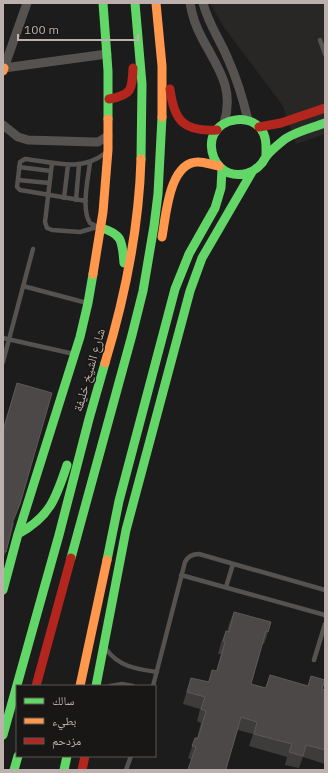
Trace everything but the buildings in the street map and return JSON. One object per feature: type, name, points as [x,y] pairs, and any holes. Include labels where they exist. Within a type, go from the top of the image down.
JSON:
[{"type":"main road","points":[[3,590],[18,534],[75,354],[88,303],[108,150],[109,99],[103,3]]},
{"type":"main road","name":"شارع الشيخ خليفة","points":[[17,685],[59,535],[85,432],[116,324],[126,281],[136,223],[142,157],[142,77],[135,3]]},
{"type":"main road","points":[[36,685],[92,486],[142,294],[152,238],[158,189],[162,128],[162,56],[156,3]]},
{"type":"main road","points":[[109,99],[124,97],[130,92],[132,88],[134,61],[139,47]]},
{"type":"main road","points":[[162,56],[168,75],[171,103],[174,112],[180,120],[197,130],[217,130]]},
{"type":"main road","points":[[259,126],[281,123],[325,108]]},
{"type":"main road","points":[[266,156],[267,140],[264,133],[259,126],[248,120],[240,119],[224,123],[213,137],[211,144],[214,160],[228,173],[236,175],[252,172],[258,168],[266,156],[292,135],[325,123]]},
{"type":"main road","points":[[161,244],[173,183],[178,172],[186,165],[197,162],[220,167]]},
{"type":"main road","points":[[80,685],[119,501],[177,283],[189,254],[215,208],[221,188],[220,167]]},
{"type":"main road","points":[[96,685],[126,530],[193,280],[202,258],[252,172]]},
{"type":"main road","points":[[99,227],[113,231],[122,241],[126,281]]},
{"type":"main road","points":[[142,294],[156,265]]},
{"type":"main road","points":[[18,534],[37,523],[50,509],[58,492],[74,447],[85,432]]},
{"type":"main road","points":[[119,501],[123,499],[127,502],[126,530]]},
{"type":"main road","name":"شارع الشيخ خليفة","points":[[3,735],[16,689]]},
{"type":"main road","points":[[14,770],[18,757]]},
{"type":"main road","points":[[64,770],[67,757]]},
{"type":"main road","points":[[69,770],[70,757]]},
{"type":"main road","points":[[82,770],[85,757]]},
{"type":"street","points":[[27,3],[4,69],[107,54]]},
{"type":"street","points":[[190,3],[197,28],[218,66],[228,92],[228,113],[224,123]]},
{"type":"street","points":[[203,3],[210,22],[234,72],[248,120]]},
{"type":"street","points":[[3,125],[18,137],[33,141],[98,142],[108,136]]},
{"type":"lane","points":[[320,40],[325,54]]},
{"type":"lane","points":[[86,201],[20,190],[17,187],[21,161],[25,159],[68,165],[79,165],[90,163],[100,158],[108,150]]},
{"type":"lane","points":[[52,163],[45,222],[47,228],[80,232],[99,227]]},
{"type":"lane","points":[[90,163],[86,201],[88,220],[92,225],[99,227]]},
{"type":"lane","points":[[64,198],[68,165]]},
{"type":"lane","points":[[76,200],[79,165]]},
{"type":"lane","points":[[19,167],[51,172]]},
{"type":"lane","points":[[18,180],[49,183]]},
{"type":"lane","points":[[3,362],[33,249]]},
{"type":"lane","points":[[23,286],[88,303]]},
{"type":"lane","points":[[3,338],[75,354]]},
{"type":"lane","points":[[153,685],[186,559],[195,554],[325,590]]},
{"type":"lane","points":[[226,587],[233,564]]},
{"type":"lane","points":[[181,575],[325,615]]},
{"type":"lane","points":[[314,660],[325,624]]},
{"type":"lane","points":[[103,645],[115,659],[126,666],[157,672]]},
{"type":"lane","points":[[116,685],[127,685]]},
{"type":"lane","points":[[126,770],[131,757]]},
{"type":"shaded area","points":[[210,3],[325,3],[325,134],[296,144],[283,106],[223,26]]},
{"type":"traffic: fast","points":[[103,3],[108,71],[108,119]]},
{"type":"traffic: fast","points":[[135,3],[142,84],[141,159]]},
{"type":"traffic: fast","points":[[71,558],[143,291],[158,194],[162,117]]},
{"type":"traffic: fast","points":[[266,156],[266,142],[263,132],[256,124],[250,121],[236,120],[223,124],[214,134],[211,143],[212,152],[218,165],[229,173],[238,175],[251,172],[262,163],[269,153],[290,136],[325,123]]},
{"type":"traffic: fast","points":[[107,560],[119,501],[175,289],[189,254],[215,208],[221,188],[222,169]]},
{"type":"traffic: fast","points":[[96,685],[126,530],[190,291],[202,258],[252,172]]},
{"type":"traffic: fast","points":[[101,228],[114,233],[120,240],[122,244],[124,263]]},
{"type":"traffic: fast","points":[[3,590],[18,534],[80,337],[93,274]]},
{"type":"traffic: fast","points":[[17,685],[105,363]]},
{"type":"traffic: fast","points":[[18,534],[38,521],[50,506],[67,465]]},
{"type":"traffic: fast","points":[[3,735],[16,689]]},
{"type":"traffic: fast","points":[[14,770],[18,757]]},
{"type":"traffic: fast","points":[[64,770],[67,757]]},
{"type":"traffic: slow","points":[[156,3],[162,66],[162,117]]},
{"type":"traffic: slow","points":[[93,274],[103,212],[108,150],[108,119]]},
{"type":"traffic: slow","points":[[105,363],[119,313],[130,262],[140,185],[141,159]]},
{"type":"traffic: slow","points":[[162,237],[171,192],[175,180],[181,171],[188,164],[198,162],[219,166]]},
{"type":"traffic: slow","points":[[80,685],[107,560]]},
{"type":"traffic: jam","points":[[109,99],[122,96],[129,90],[132,82],[133,68]]},
{"type":"traffic: jam","points":[[170,89],[174,109],[178,117],[183,122],[196,129],[217,130]]},
{"type":"traffic: jam","points":[[259,127],[281,123],[325,108]]},
{"type":"traffic: jam","points":[[36,685],[71,558]]},
{"type":"traffic: jam","points":[[82,770],[85,757]]}]
